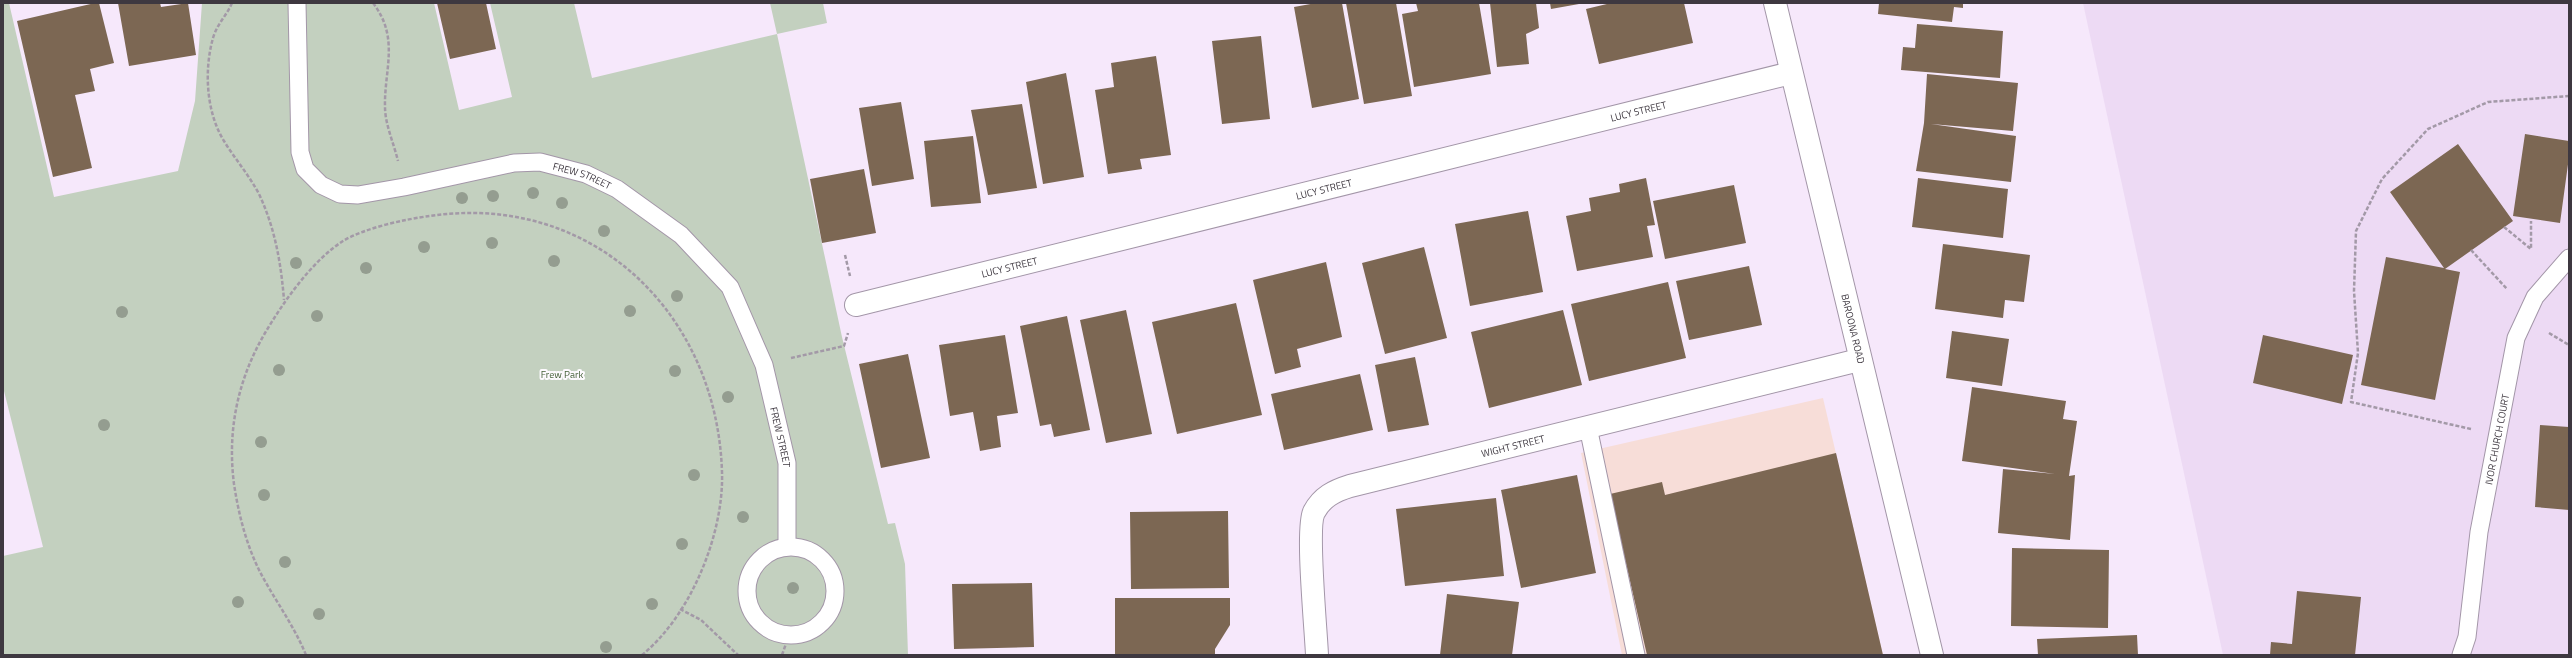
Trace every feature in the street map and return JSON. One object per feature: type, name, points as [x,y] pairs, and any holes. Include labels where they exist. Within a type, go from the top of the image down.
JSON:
[{"type":"street","name":"BAROONA ROAD","points":[[1775,3],[1790,73],[1859,360],[1932,655]]},
{"type":"street","name":"LUCY STREET","points":[[856,305],[1790,73]]},
{"type":"street","name":"WIGHT STREET","points":[[1317,655],[1311,535],[1314,514],[1324,497],[1350,486],[1859,360]]},
{"type":"lane","name":"FREW STREET","points":[[297,3],[300,152],[305,169],[321,185],[340,194],[358,194],[404,187],[514,163],[540,162],[586,174],[617,189],[681,235],[730,287],[764,365],[787,463],[786,546]]},
{"type":"lane","name":"IVOR CHURCH COURT","points":[[2468,655],[2467,637],[2479,532],[2516,338],[2535,297],[2569,258]]},
{"type":"lane","points":[[1588,427],[1636,655]]},
{"type":"lane","points":[[786,546],[801,547],[815,552],[826,562],[833,575],[836,590],[834,604],[827,617],[817,628],[803,634],[789,635],[774,632],[762,624],[753,612],[748,599],[747,584],[752,570],[760,558],[772,550],[786,546]]},
{"type":"lane","name":"IVOR CHURCH COURT","points":[[2461,655],[2467,637]]},
{"type":"path","points":[[232,3],[213,38],[209,72],[211,111],[218,131],[249,177],[267,215],[280,261],[284,301]]},
{"type":"path","points":[[373,3],[379,11],[390,51],[385,108],[398,164]]},
{"type":"path","points":[[2498,434],[2351,402],[2358,352],[2354,291],[2356,231],[2382,179],[2428,129],[2488,102],[2569,96]]},
{"type":"path","points":[[306,655],[290,620],[269,589],[254,559],[240,516],[233,472],[232,439],[239,393],[258,346],[284,301],[311,271],[342,242],[354,236],[412,219],[450,213],[499,212],[538,221],[563,230],[619,262],[658,298],[686,337],[705,378],[721,441],[722,488],[716,528],[697,578],[680,609],[661,635],[642,655]]},
{"type":"path","points":[[2504,227],[2531,249],[2531,221]]},
{"type":"path","points":[[2471,250],[2510,292]]},
{"type":"path","points":[[808,354],[844,346],[856,305]]},
{"type":"path","points":[[2546,330],[2569,344]]},
{"type":"path","points":[[680,609],[701,620],[738,655]]},
{"type":"path","points":[[782,655],[789,635]]},
{"type":"shaded area","points":[[2083,3],[2569,3],[2569,655],[2223,655]]},
{"type":"shaded area","points":[[1823,398],[1883,655],[1622,655],[1581,453]]},
{"type":"green space","name":"Frew Park","points":[[3,3],[9,3],[54,197],[178,171],[195,101],[202,3],[434,3],[459,110],[512,97],[490,3],[574,3],[592,78],[777,34],[842,337],[888,524],[895,523],[905,564],[908,655],[3,655],[3,556],[43,547],[3,387]]},
{"type":"green space","points":[[770,3],[823,3],[827,23],[777,34]]},
{"type":"building","points":[[99,3],[114,63],[90,69],[95,91],[75,95],[92,168],[53,177],[17,21]]},
{"type":"building","points":[[118,3],[160,3],[161,7],[188,3],[196,55],[129,66]]},
{"type":"building","points":[[437,3],[486,3],[496,49],[450,59]]},
{"type":"building","points":[[1316,3],[1342,3],[1359,99],[1312,108],[1294,7]]},
{"type":"building","points":[[1346,3],[1396,3],[1412,96],[1364,104]]},
{"type":"building","points":[[1416,3],[1479,3],[1491,74],[1414,87],[1402,14],[1418,11]]},
{"type":"building","points":[[1490,3],[1536,3],[1539,28],[1526,34],[1529,64],[1497,67]]},
{"type":"building","points":[[1550,3],[1579,3],[1579,4],[1551,9]]},
{"type":"building","points":[[1611,3],[1684,3],[1693,43],[1599,64],[1586,9]]},
{"type":"building","points":[[1879,3],[1963,3],[1963,8],[1954,7],[1952,22],[1878,14]]},
{"type":"building","points":[[1917,24],[2003,31],[2000,78],[1901,70],[1903,47],[1915,48]]},
{"type":"building","points":[[1261,36],[1270,119],[1222,124],[1212,41]]},
{"type":"building","points":[[1156,56],[1171,155],[1140,159],[1142,169],[1108,174],[1095,90],[1114,87],[1111,63]]},
{"type":"building","points":[[1066,73],[1084,177],[1043,184],[1026,82]]},
{"type":"building","points":[[1927,74],[2018,83],[2013,131],[1931,124],[2016,136],[2011,182],[1916,171],[1924,123]]},
{"type":"building","points":[[901,102],[914,179],[872,186],[859,108]]},
{"type":"building","points":[[1022,104],[1037,188],[988,195],[971,110]]},
{"type":"building","points":[[2525,134],[2569,141],[2569,157],[2560,223],[2513,216]]},
{"type":"building","points":[[973,136],[981,203],[931,207],[924,141]]},
{"type":"building","points":[[2458,144],[2513,221],[2445,269],[2460,272],[2435,400],[2361,385],[2386,257],[2444,268],[2390,192]]},
{"type":"building","points":[[864,169],[876,233],[822,243],[810,179]]},
{"type":"building","points":[[1646,178],[1655,225],[1647,226],[1653,257],[1577,271],[1566,216],[1591,211],[1589,198],[1620,192],[1619,184]]},
{"type":"building","points":[[1918,178],[2008,189],[2003,238],[1912,227]]},
{"type":"building","points":[[1734,185],[1746,243],[1665,259],[1653,201]]},
{"type":"building","points":[[1528,211],[1543,292],[1470,306],[1455,224]]},
{"type":"building","points":[[1943,244],[2030,255],[2024,302],[2005,300],[2003,318],[1935,309]]},
{"type":"building","points":[[1424,247],[1447,338],[1385,354],[1362,263]]},
{"type":"building","points":[[1326,262],[1342,337],[1297,349],[1301,367],[1275,374],[1253,280]]},
{"type":"building","points":[[1749,266],[1762,325],[1689,340],[1676,281]]},
{"type":"building","points":[[1668,282],[1686,358],[1589,381],[1571,304]]},
{"type":"building","points":[[1236,303],[1262,415],[1177,434],[1152,322]]},
{"type":"building","points":[[1126,310],[1152,434],[1106,443],[1080,320]]},
{"type":"building","points":[[1563,310],[1582,385],[1489,408],[1471,332]]},
{"type":"building","points":[[1067,316],[1090,430],[1054,437],[1051,424],[1040,426],[1020,326]]},
{"type":"building","points":[[1952,331],[2009,339],[2002,386],[1946,378]]},
{"type":"building","points":[[1005,335],[1018,413],[997,416],[1001,447],[980,451],[973,412],[950,416],[939,345]]},
{"type":"building","points":[[2263,335],[2353,355],[2342,404],[2253,383]]},
{"type":"building","points":[[908,354],[930,458],[881,468],[859,364]]},
{"type":"building","points":[[1415,357],[1429,425],[1388,432],[1375,365]]},
{"type":"building","points":[[1360,374],[1373,430],[1284,450],[1271,394]]},
{"type":"building","points":[[1972,387],[2066,401],[2063,419],[2077,421],[2069,476],[2075,475],[2070,540],[1998,533],[2003,469],[2055,474],[1962,461]]},
{"type":"building","points":[[2540,425],[2569,427],[2569,510],[2535,507]]},
{"type":"building","points":[[1836,453],[1883,655],[1647,655],[1610,494],[1662,482],[1665,495]]},
{"type":"building","points":[[1577,475],[1596,573],[1521,588],[1501,490]]},
{"type":"building","points":[[1496,498],[1504,576],[1405,586],[1396,509]]},
{"type":"building","points":[[1228,511],[1229,588],[1131,589],[1130,512]]},
{"type":"building","points":[[2012,548],[2109,550],[2108,628],[2011,626]]},
{"type":"building","points":[[1032,583],[1034,647],[954,649],[952,584]]},
{"type":"building","points":[[2297,591],[2361,597],[2355,655],[2270,655],[2271,642],[2292,644]]},
{"type":"building","points":[[1447,594],[1519,602],[1512,655],[1440,655]]},
{"type":"building","points":[[1115,598],[1230,598],[1230,625],[1215,649],[1215,655],[1115,655]]},
{"type":"building","points":[[2137,635],[2138,655],[2038,655],[2037,639]]}]
